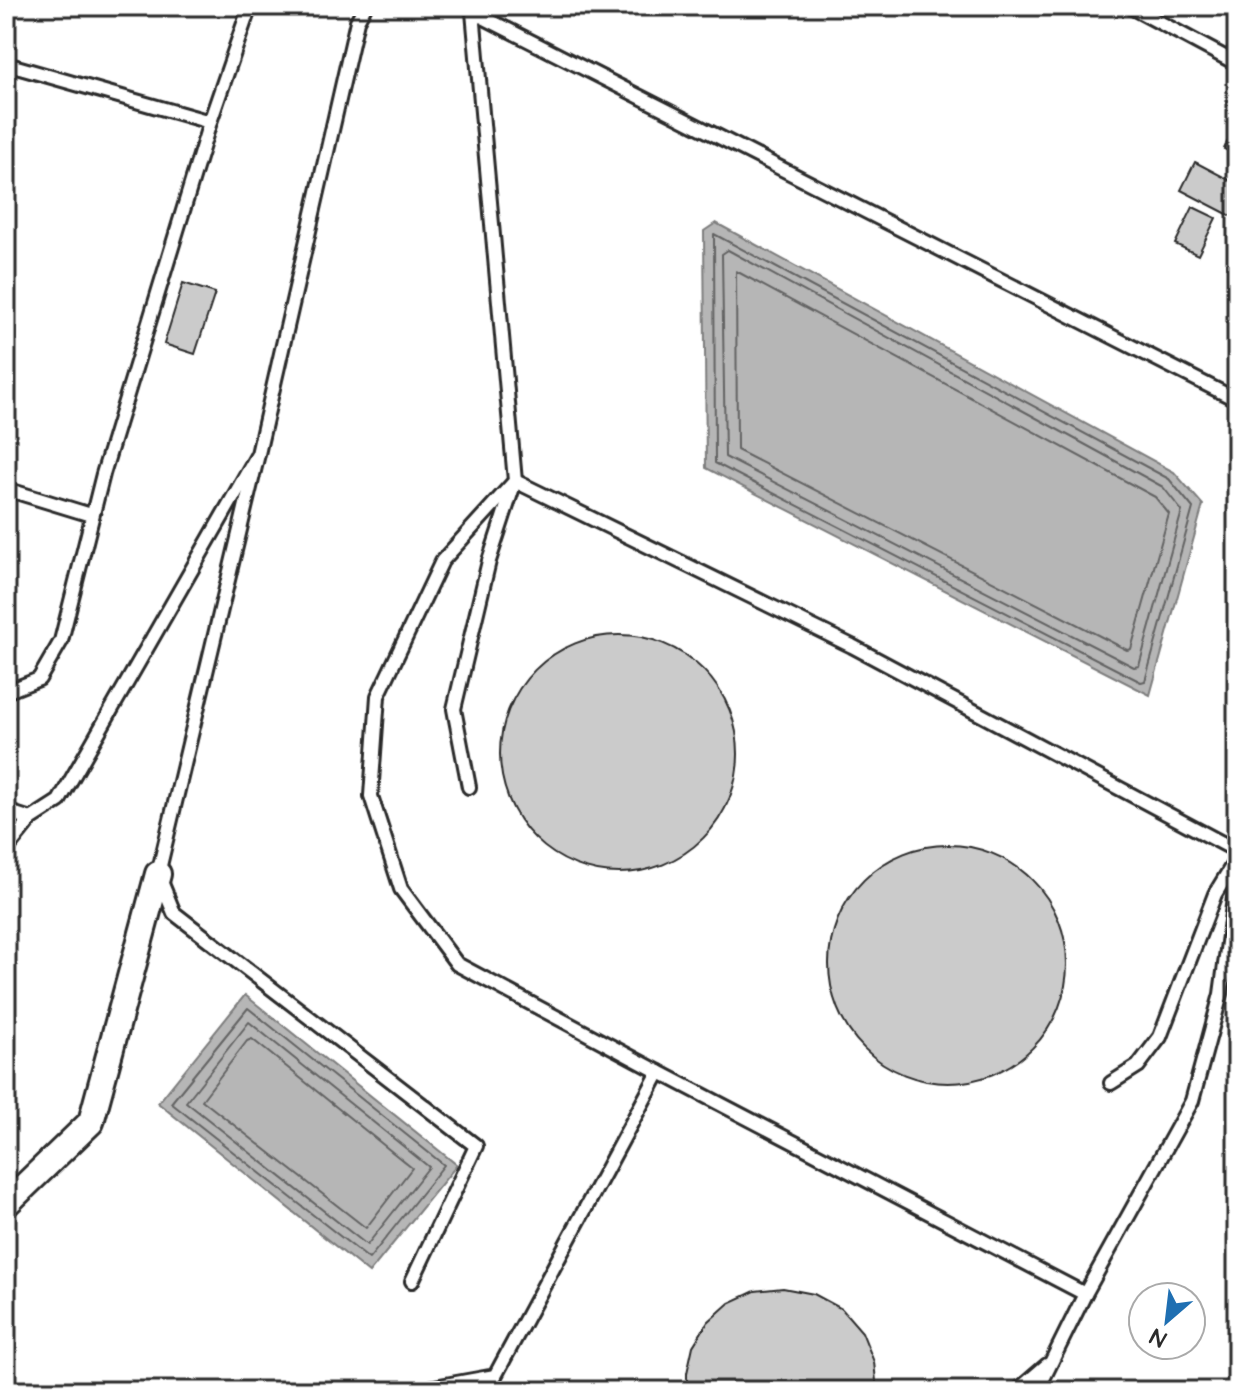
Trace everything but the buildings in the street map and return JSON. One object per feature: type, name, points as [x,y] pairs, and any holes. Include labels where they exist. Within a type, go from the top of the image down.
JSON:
[{"type":"street","points":[[6,1204],[91,1122],[158,874]]},
{"type":"lane","points":[[6,692],[39,679],[61,641],[91,515],[210,122],[250,6]]},
{"type":"lane","points":[[365,6],[357,21],[158,874],[174,913],[476,1146],[412,1281]]},
{"type":"lane","points":[[1129,6],[1230,60],[1237,46]]},
{"type":"lane","points":[[470,9],[1237,400]]},
{"type":"lane","points":[[469,787],[454,709],[489,561],[515,481],[470,9]]},
{"type":"lane","points":[[6,64],[210,122]]},
{"type":"lane","points":[[6,850],[31,819],[59,801],[258,454]]},
{"type":"lane","points":[[515,481],[852,646],[1237,851]]},
{"type":"lane","points":[[515,481],[442,561],[378,696],[371,796],[401,889],[457,964],[1085,1294]]},
{"type":"lane","points":[[6,489],[91,515]]},
{"type":"lane","points":[[6,811],[31,819]]},
{"type":"lane","points":[[1111,1083],[1138,1066],[1160,1037],[1215,894],[1237,858]]},
{"type":"lane","points":[[1037,1391],[1085,1294],[1192,1101],[1221,994],[1237,876]]},
{"type":"lane","points":[[495,1376],[659,1072]]},
{"type":"lane","points":[[1017,1391],[1052,1360]]},
{"type":"lane","points":[[412,1391],[495,1376]]},
{"type":"lane","points":[[495,1376],[501,1391]]},
{"type":"water","points":[[716,223],[1174,472],[1203,505],[1150,695],[706,468],[704,231]]},
{"type":"water","points":[[245,995],[457,1165],[369,1273],[158,1103]]}]
